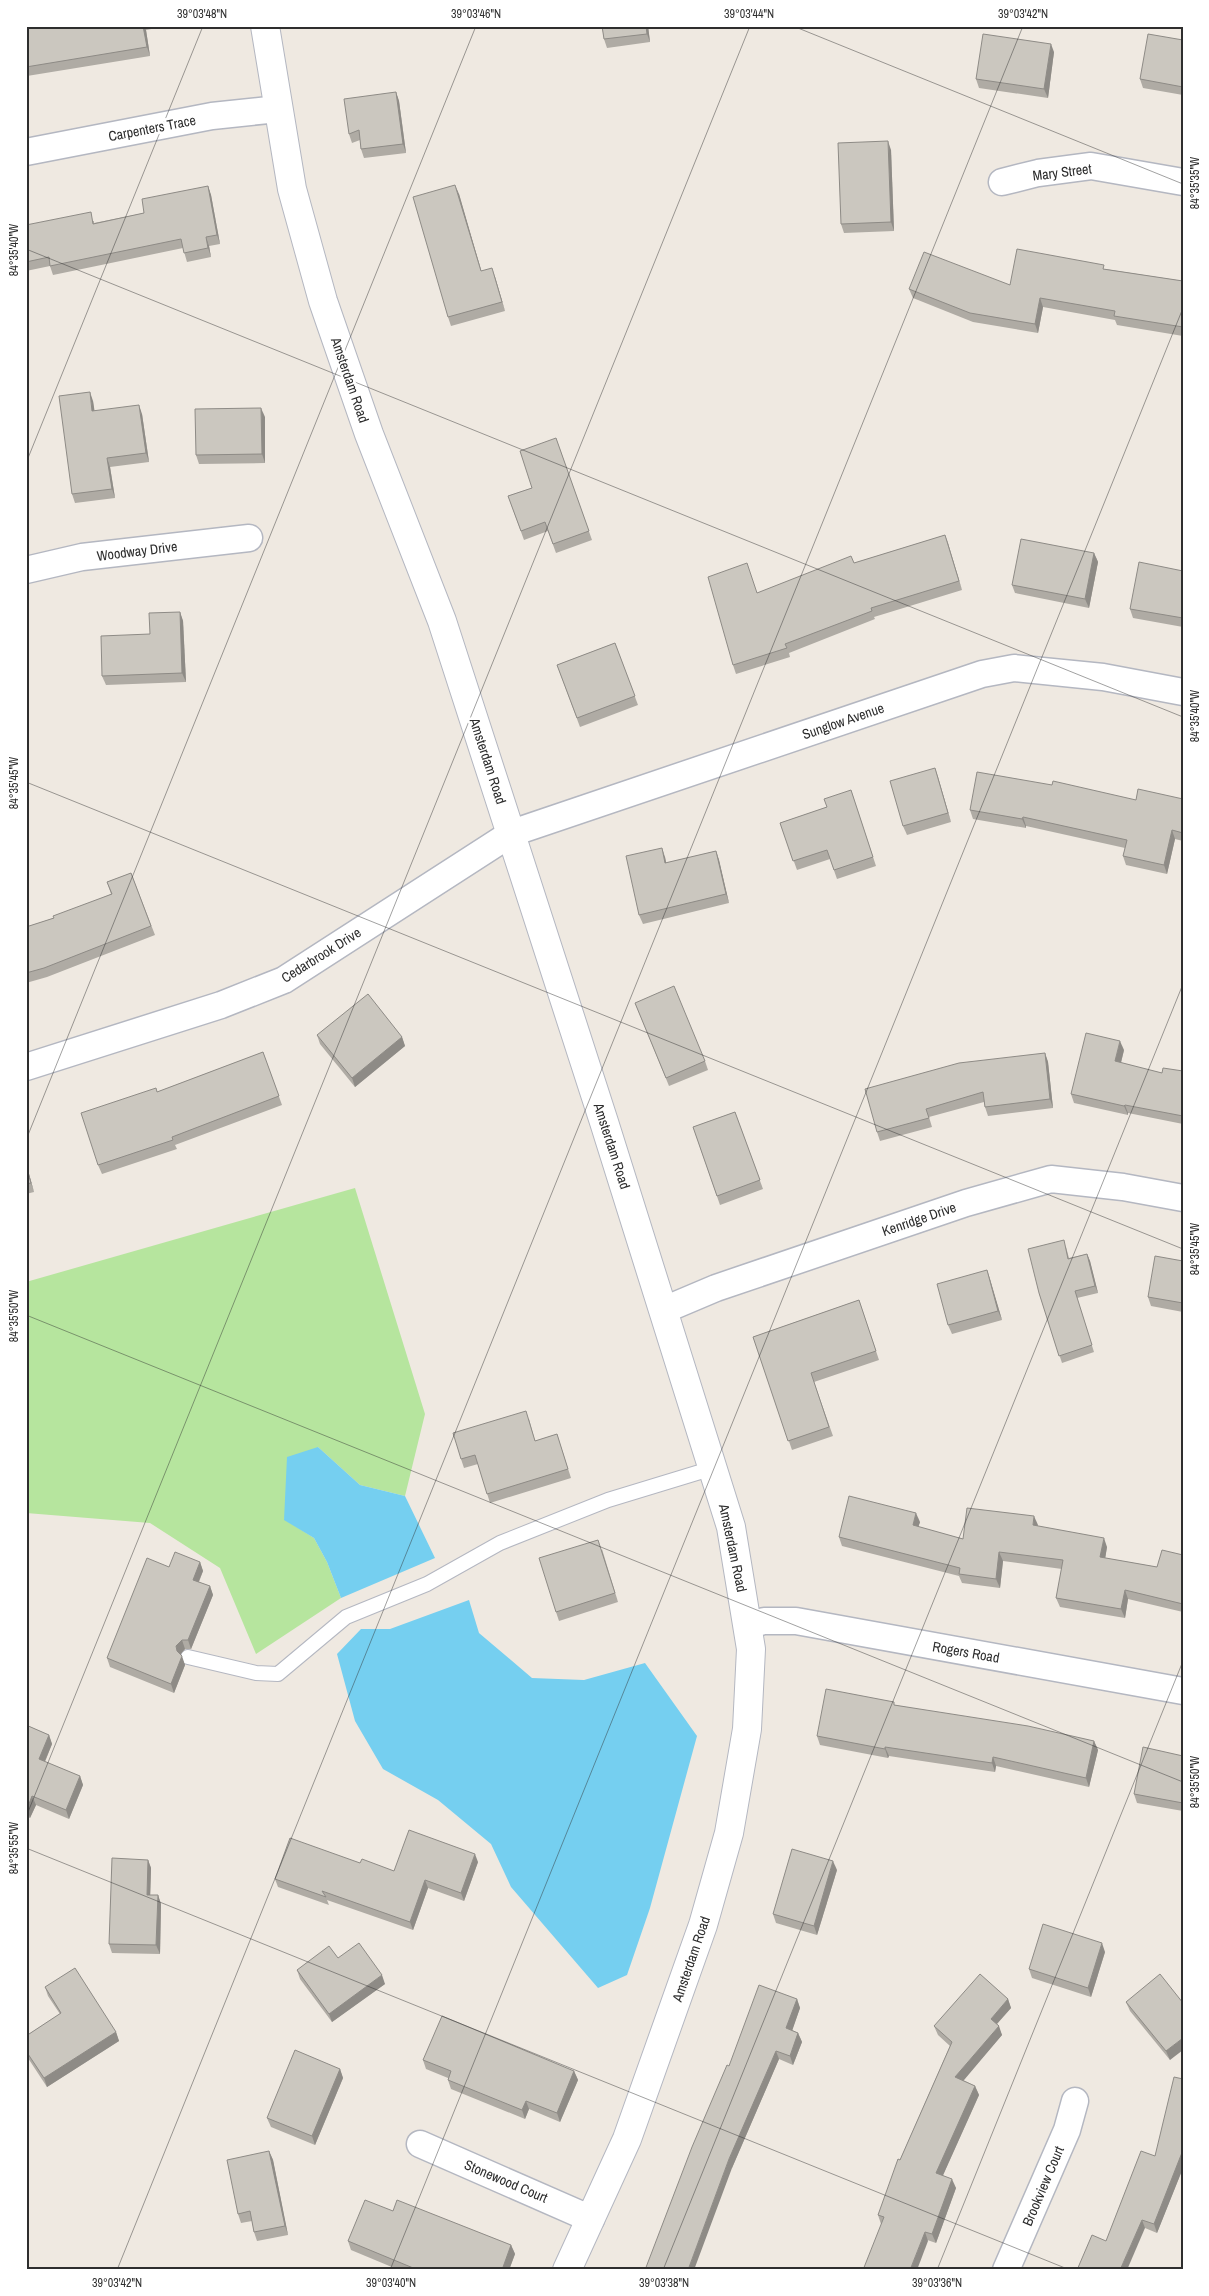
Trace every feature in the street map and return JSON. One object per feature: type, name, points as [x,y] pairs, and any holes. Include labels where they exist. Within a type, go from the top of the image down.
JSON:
[{"type":"main road","name":"Amsterdam Road","points":[[265,26],[292,190],[323,301],[369,434],[442,621],[512,833],[731,1527],[748,1625],[751,1649],[747,1729],[729,1833],[703,1925],[626,2139],[568,2270]]},
{"type":"street","name":"Carpenters Trace","points":[[26,152],[212,116],[278,109]]},
{"type":"street","name":"Mary Street","points":[[1002,182],[1038,173],[1091,166],[1183,182]]},
{"type":"street","name":"Woodway Drive","points":[[26,570],[82,557],[249,538]]},
{"type":"street","name":"Sunglow Avenue","points":[[512,833],[982,674],[1014,668],[1103,677],[1183,692]]},
{"type":"street","name":"Cedarbrook Drive","points":[[26,1067],[221,1005],[284,980],[512,833]]},
{"type":"street","name":"Kenridge Drive","points":[[664,1310],[716,1288],[966,1203],[1051,1179],[1123,1187],[1183,1198]]},
{"type":"street","name":"Rogers Road","points":[[748,1625],[764,1621],[796,1622],[1183,1691]]},
{"type":"street","name":"Brookview Court","points":[[1006,2270],[1067,2130],[1075,2101]]},
{"type":"street","name":"Stonewood Court","points":[[420,2144],[591,2219]]},
{"type":"lane","points":[[188,1657],[256,1673],[278,1674],[346,1617],[427,1584],[500,1543],[608,1500],[712,1468]]},
{"type":"green space","points":[[355,1188],[425,1414],[405,1496],[360,1485],[318,1447],[284,1519],[314,1538],[327,1562],[341,1598],[256,1654],[220,1568],[150,1523],[26,1513],[26,1282]]},
{"type":"water","points":[[318,1447],[360,1485],[405,1496],[435,1558],[341,1598],[327,1562],[314,1538],[284,1520],[287,1457]]},
{"type":"water","points":[[469,1600],[479,1633],[532,1678],[584,1680],[645,1663],[697,1736],[650,1908],[627,1975],[598,1988],[511,1887],[491,1844],[438,1800],[383,1769],[355,1721],[337,1654],[361,1629],[390,1629]]},
{"type":"building","points":[[41,26],[143,26],[147,47],[26,67],[26,29]]},
{"type":"building","points":[[602,26],[646,26],[647,34],[604,39]]},
{"type":"building","points":[[983,34],[1051,44],[1044,89],[976,79]]},
{"type":"building","points":[[1148,34],[1183,40],[1183,87],[1140,79]]},
{"type":"building","points":[[396,92],[403,144],[361,149],[359,130],[349,134],[344,99]]},
{"type":"building","points":[[888,141],[891,222],[841,224],[838,143]]},
{"type":"building","points":[[455,185],[481,271],[492,268],[502,302],[448,317],[413,197]]},
{"type":"building","points":[[208,186],[217,235],[206,237],[208,248],[184,253],[181,239],[50,266],[49,257],[26,262],[26,225],[91,212],[93,224],[144,213],[142,199]]},
{"type":"building","points":[[1017,249],[1104,265],[1103,269],[1183,281],[1183,327],[1114,316],[1115,311],[1040,298],[1035,324],[970,313],[909,289],[924,252],[1010,285]]},
{"type":"building","points":[[90,392],[92,411],[139,405],[146,453],[107,458],[112,489],[72,494],[59,396]]},
{"type":"building","points":[[261,408],[262,454],[196,455],[195,409]]},
{"type":"building","points":[[556,438],[589,531],[553,544],[545,522],[521,531],[508,496],[532,488],[520,451]]},
{"type":"building","points":[[945,535],[959,581],[871,608],[872,611],[785,644],[787,648],[733,665],[708,577],[747,563],[757,593],[851,556],[854,563]]},
{"type":"building","points":[[1021,539],[1094,553],[1085,599],[1012,585]]},
{"type":"building","points":[[1139,562],[1183,571],[1183,618],[1130,609]]},
{"type":"building","points":[[180,612],[182,673],[102,676],[101,636],[150,634],[149,613]]},
{"type":"building","points":[[615,643],[635,696],[577,718],[557,665]]},
{"type":"building","points":[[935,768],[948,813],[903,826],[890,781]]},
{"type":"building","points":[[977,772],[1052,785],[1053,781],[1136,800],[1138,789],[1183,799],[1183,833],[1172,830],[1164,865],[1123,856],[1127,840],[1023,817],[1022,819],[970,810]]},
{"type":"building","points":[[851,790],[873,857],[834,870],[827,850],[793,861],[780,823],[827,807],[824,799]]},
{"type":"building","points":[[662,848],[665,863],[716,851],[726,894],[639,915],[626,856]]},
{"type":"building","points":[[131,873],[151,926],[44,968],[26,973],[26,927],[54,918],[53,916],[112,894],[107,882]]},
{"type":"building","points":[[674,986],[705,1061],[666,1078],[635,1003]]},
{"type":"building","points":[[368,994],[402,1037],[352,1078],[317,1035]]},
{"type":"building","points":[[1086,1033],[1120,1041],[1115,1061],[1162,1073],[1163,1068],[1183,1071],[1183,1116],[1124,1106],[1071,1094]]},
{"type":"building","points":[[263,1052],[279,1096],[172,1137],[173,1140],[98,1165],[81,1113],[156,1088],[157,1092]]},
{"type":"building","points":[[1045,1053],[1050,1099],[985,1107],[983,1092],[926,1109],[929,1118],[877,1132],[865,1089],[959,1063]]},
{"type":"building","points":[[735,1112],[760,1180],[717,1196],[693,1127]]},
{"type":"building","points":[[26,1167],[31,1183],[26,1184]]},
{"type":"building","points":[[1064,1240],[1068,1259],[1087,1254],[1095,1286],[1075,1291],[1092,1345],[1059,1356],[1039,1293],[1028,1249]]},
{"type":"building","points":[[1155,1256],[1183,1261],[1183,1303],[1148,1297]]},
{"type":"building","points":[[987,1270],[998,1311],[948,1325],[937,1284]]},
{"type":"building","points":[[859,1300],[876,1351],[811,1373],[829,1427],[788,1441],[753,1337]]},
{"type":"building","points":[[526,1411],[535,1441],[557,1434],[568,1469],[487,1494],[475,1455],[461,1459],[453,1433]]},
{"type":"building","points":[[849,1496],[916,1513],[913,1525],[963,1539],[967,1508],[1034,1516],[1033,1525],[1104,1538],[1100,1557],[1157,1567],[1162,1550],[1183,1555],[1183,1604],[1125,1590],[1121,1609],[1056,1598],[1063,1560],[999,1552],[996,1579],[959,1574],[960,1568],[839,1537]]},
{"type":"building","points":[[598,1540],[615,1593],[556,1612],[539,1558]]},
{"type":"building","points":[[175,1552],[200,1562],[193,1580],[210,1586],[188,1640],[182,1640],[176,1646],[177,1651],[182,1656],[171,1684],[107,1658],[147,1558],[169,1567]]},
{"type":"building","points":[[826,1689],[894,1702],[894,1705],[1028,1726],[1094,1741],[1086,1778],[993,1757],[992,1763],[885,1747],[885,1749],[817,1736]]},
{"type":"building","points":[[26,1725],[49,1735],[39,1759],[80,1776],[66,1810],[32,1796],[26,1809]]},
{"type":"building","points":[[1143,1747],[1183,1756],[1183,1803],[1134,1794]]},
{"type":"building","points":[[409,1830],[475,1854],[461,1893],[425,1880],[410,1922],[322,1891],[326,1897],[275,1879],[290,1838],[360,1863],[362,1859],[394,1871]]},
{"type":"building","points":[[792,1849],[833,1861],[814,1926],[773,1914]]},
{"type":"building","points":[[112,1858],[148,1860],[147,1895],[158,1895],[156,1945],[109,1944]]},
{"type":"building","points":[[1043,1924],[1102,1943],[1088,1988],[1029,1969]]},
{"type":"building","points":[[359,1943],[382,1975],[329,2014],[297,1970],[329,1946],[338,1958]]},
{"type":"building","points":[[75,1968],[116,2032],[44,2078],[26,2051],[26,2036],[61,2013],[45,1987]]},
{"type":"building","points":[[980,1974],[1008,1999],[991,2019],[999,2026],[955,2077],[975,2086],[936,2173],[952,2179],[932,2234],[925,2232],[910,2270],[863,2270],[884,2217],[878,2215],[898,2159],[900,2160],[952,2042],[934,2026]]},
{"type":"building","points":[[1160,1974],[1183,2003],[1183,2038],[1166,2051],[1126,2002]]},
{"type":"building","points":[[759,1985],[797,1999],[786,2028],[798,2033],[790,2056],[776,2051],[729,2159],[688,2270],[645,2270],[692,2147],[727,2065],[729,2066]]},
{"type":"building","points":[[442,2016],[574,2071],[557,2113],[526,2101],[522,2110],[448,2080],[451,2071],[423,2060]]},
{"type":"building","points":[[295,2050],[340,2069],[312,2136],[267,2118]]},
{"type":"building","points":[[1174,2077],[1183,2079],[1183,2150],[1154,2224],[1142,2220],[1120,2270],[1077,2270],[1092,2235],[1106,2241],[1141,2151],[1155,2156]]},
{"type":"building","points":[[269,2151],[285,2226],[254,2232],[250,2211],[238,2214],[227,2160]]},
{"type":"building","points":[[365,2200],[393,2211],[397,2200],[511,2245],[502,2270],[418,2270],[348,2241]]}]
